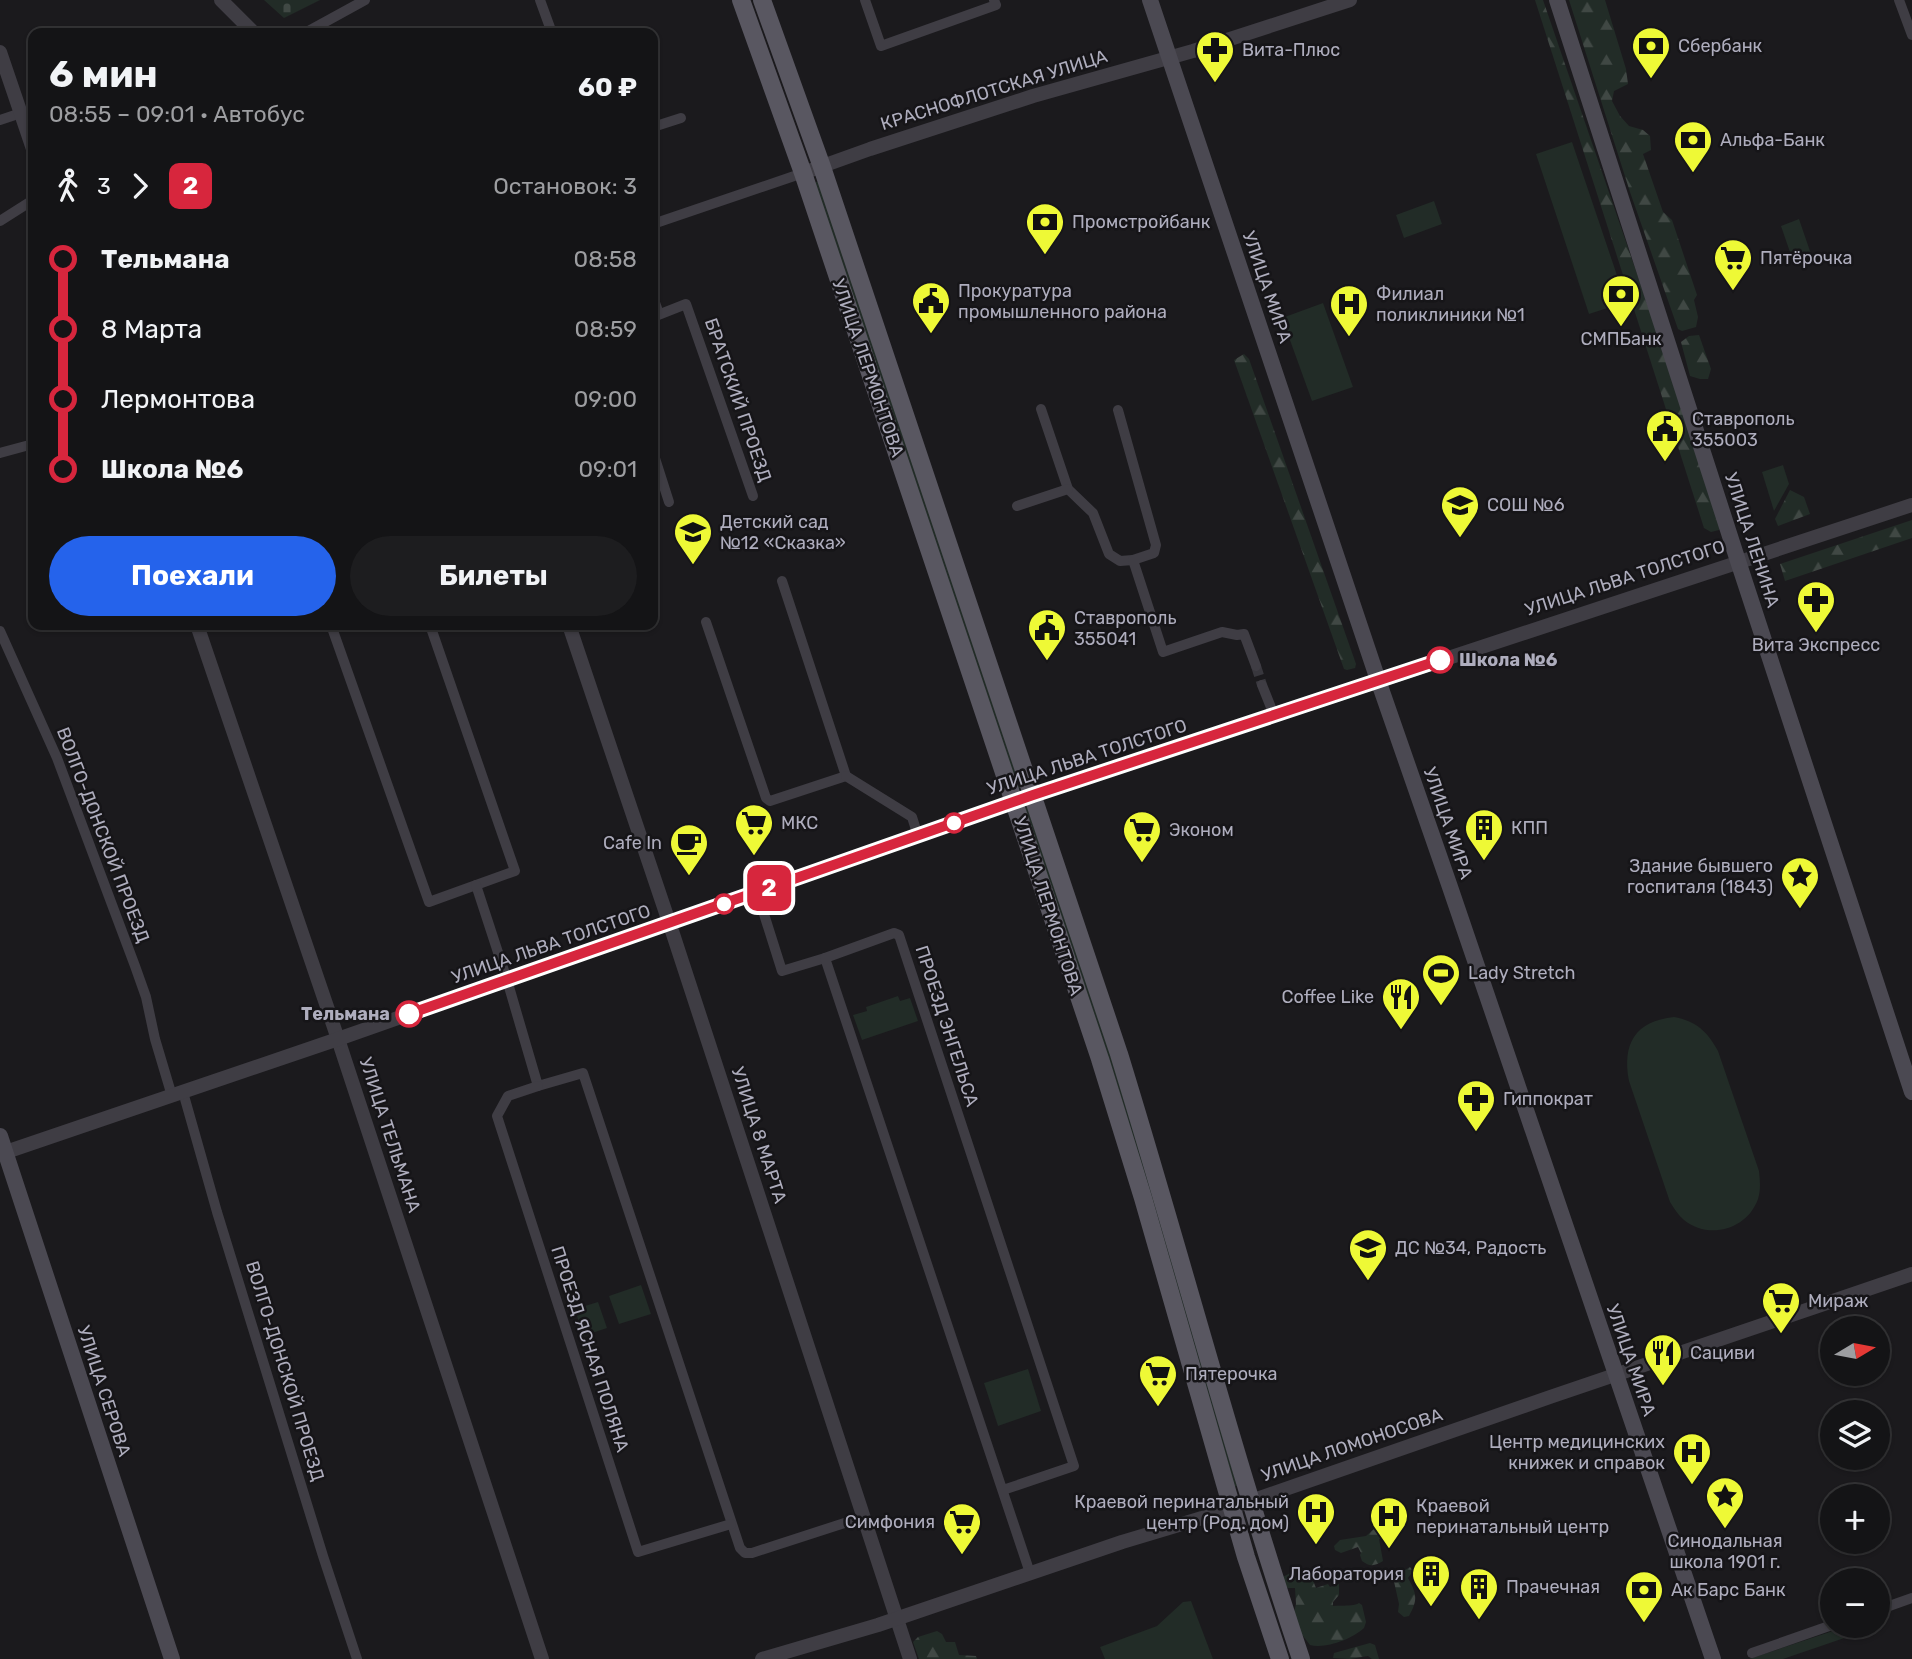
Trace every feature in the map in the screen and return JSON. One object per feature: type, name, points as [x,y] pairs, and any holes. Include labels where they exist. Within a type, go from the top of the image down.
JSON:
[{"type":"main road","name":"УЛИЦА ЛЕРМОНТОВА","points":[[741,0],[803,173],[1100,1059],[1143,1198],[1231,1507],[1279,1659]]},
{"type":"main road","name":"УЛИЦА ЛЕРМОНТОВА","points":[[762,0],[822,167],[1131,1092],[1250,1501],[1301,1659]]},
{"type":"main road","name":"УЛИЦА МИРА","points":[[1150,0],[1378,680],[1713,1659]]},
{"type":"main road","name":"УЛИЦА ЛЕНИНА","points":[[1557,0],[1912,1092]]},
{"type":"main road","name":"УЛИЦА СЕРОВА","points":[[0,1136],[3,1153],[172,1659]]},
{"type":"street","points":[[221,0],[249,28]]},
{"type":"street","points":[[314,28],[365,0]]},
{"type":"street","points":[[540,0],[550,28]]},
{"type":"street","points":[[865,0],[881,46],[996,5],[994,0]]},
{"type":"street","name":"КРАСНОФЛОТСКАЯ УЛИЦА","points":[[658,222],[1033,96],[1350,0]]},
{"type":"street","points":[[1899,0],[1912,35]]},
{"type":"street","points":[[0,52],[28,134]]},
{"type":"street","points":[[0,121],[21,113]]},
{"type":"street","points":[[658,125],[681,118]]},
{"type":"street","points":[[0,221],[28,203]]},
{"type":"street","name":"БРАТСКИЙ ПРОЕЗД","points":[[658,315],[687,304],[753,496]]},
{"type":"street","points":[[1041,408],[1068,489],[1093,513],[1109,554],[1120,561],[1154,553],[1156,545],[1118,410]]},
{"type":"street","points":[[0,453],[28,445]]},
{"type":"street","points":[[658,468],[669,502]]},
{"type":"street","points":[[1017,506],[1068,489]]},
{"type":"street","name":"УЛИЦА ЛЬВА ТОЛСТОГО","points":[[3,1153],[338,1039],[1033,795],[1912,505]]},
{"type":"street","points":[[1133,560],[1163,652],[1222,632],[1244,634],[1255,666]]},
{"type":"street","points":[[782,581],[846,776],[912,817],[918,836]]},
{"type":"street","points":[[706,622],[765,798],[770,801],[846,776]]},
{"type":"street","name":"УЛИЦА ТЕЛЬМАНА","points":[[199,630],[338,1039],[542,1659]]},
{"type":"street","points":[[333,630],[429,902],[515,871],[432,630]]},
{"type":"street","name":"УЛИЦА 8 МАРТА","points":[[571,630],[670,923],[910,1659]]},
{"type":"street","name":"ВОЛГО-ДОНСКОЙ ПРОЕЗД","points":[[0,631],[57,758],[146,997],[155,1039],[177,1094],[217,1212],[357,1659]]},
{"type":"street","points":[[1262,685],[1274,715]]},
{"type":"street","points":[[476,885],[538,1086]]},
{"type":"street","points":[[757,892],[782,971],[825,958],[1030,1573]]},
{"type":"street","name":"ПРОЕЗД ЭНГЕЛЬСА","points":[[825,958],[894,933],[899,935],[1074,1466],[1003,1490]]},
{"type":"street","name":"ПРОЕЗД ЯСНАЯ ПОЛЯНА","points":[[731,1524],[638,1552],[497,1116],[508,1096],[583,1073],[740,1548],[752,1553],[863,1517]]},
{"type":"street","name":"УЛИЦА ЛОМОНОСОВА","points":[[762,1659],[896,1618],[1250,1501],[1912,1274]]},
{"type":"street","points":[[1890,1606],[1912,1598]]},
{"type":"street","points":[[1752,1653],[1820,1629]]},
{"type":"green space","points":[[264,0],[320,0],[284,18]]},
{"type":"green space","points":[[1535,0],[1543,0],[1720,516],[1722,523],[1719,530],[1711,532],[1704,528]]},
{"type":"green space","points":[[1569,0],[1605,0],[1628,84],[1614,91],[1612,101],[1629,126],[1643,130],[1650,136],[1651,150],[1643,154],[1663,212],[1672,220],[1697,295],[1694,300],[1698,317],[1696,327],[1682,331],[1678,329],[1630,192]]},
{"type":"green space","points":[[1572,142],[1626,302],[1589,314],[1536,154]]},
{"type":"green space","points":[[819,181],[1021,788],[1017,789],[814,183]]},
{"type":"green space","points":[[1434,201],[1442,224],[1404,238],[1396,215]]},
{"type":"green space","points":[[1799,219],[1811,254],[1793,261],[1781,226]]},
{"type":"green space","points":[[1323,303],[1353,387],[1312,401],[1282,318]]},
{"type":"green space","points":[[1699,335],[1711,369],[1708,379],[1690,376],[1681,342],[1689,336]]},
{"type":"green space","points":[[1244,354],[1249,359],[1356,664],[1355,668],[1344,669],[1234,360]]},
{"type":"green space","points":[[1783,465],[1789,484],[1774,511],[1762,472]]},
{"type":"green space","points":[[1790,490],[1804,497],[1810,514],[1778,526],[1775,519]]},
{"type":"green space","points":[[1912,520],[1912,538],[1785,581],[1780,564]]},
{"type":"green space","points":[[1027,807],[1112,1055],[1237,1486],[1234,1487],[1024,808]]},
{"type":"green space","points":[[898,996],[900,1001],[910,998],[918,1021],[862,1040],[853,1015],[867,1011],[866,1007]]},
{"type":"green space","points":[[1674,1017],[1689,1021],[1700,1028],[1718,1051],[1759,1171],[1760,1192],[1753,1210],[1736,1225],[1726,1229],[1704,1230],[1694,1226],[1682,1218],[1673,1207],[1629,1081],[1628,1056],[1634,1037],[1650,1023]]},
{"type":"green space","points":[[641,1285],[651,1314],[619,1324],[609,1296]]},
{"type":"green space","points":[[598,1302],[607,1328],[583,1336],[575,1309]]},
{"type":"green space","points":[[1028,1369],[1041,1411],[998,1426],[984,1383]]},
{"type":"green space","points":[[1391,1522],[1400,1523],[1400,1534],[1379,1539],[1383,1561],[1380,1563],[1370,1565],[1362,1561],[1358,1547],[1341,1553],[1335,1550],[1334,1546],[1340,1540],[1366,1536],[1374,1529]]},
{"type":"green space","points":[[1410,1567],[1413,1571],[1408,1578],[1415,1593],[1415,1601],[1409,1616],[1404,1617],[1398,1612],[1399,1604],[1393,1577]]},
{"type":"green space","points":[[1308,1568],[1316,1588],[1339,1584],[1339,1595],[1333,1606],[1359,1603],[1362,1605],[1366,1622],[1364,1628],[1338,1642],[1324,1646],[1310,1645],[1300,1632],[1294,1612],[1295,1588],[1282,1584],[1283,1577]]},
{"type":"green space","points":[[1191,1601],[1213,1659],[1105,1659],[1100,1647],[1157,1626],[1183,1602]]},
{"type":"green space","points":[[937,1631],[946,1642],[955,1642],[959,1655],[976,1656],[977,1659],[919,1659],[913,1642],[918,1637]]},
{"type":"green space","points":[[1820,1635],[1820,1638],[1844,1638],[1783,1659],[1749,1659]]},
{"type":"green space","points":[[1370,1643],[1375,1645],[1379,1659],[1368,1656],[1333,1658],[1334,1653]]},
{"type":"tunnel","points":[[1256,666],[1262,685]]},
{"type":"bus line","name":"2","points":[[409,1014],[1033,795],[1440,660]]},
{"type":"place","name":"Сбербанк","points":[[1651,80]]},
{"type":"place","name":"Вита-Плюс","points":[[1215,84]]},
{"type":"place","name":"Альфа-Банк","points":[[1693,174]]},
{"type":"place","name":"Промстройбанк","points":[[1045,256]]},
{"type":"place","name":"Пятёрочка","points":[[1733,292]]},
{"type":"place","name":"СМПБанк","points":[[1621,328]]},
{"type":"place","name":"Прокуратура промышленного района","points":[[931,335]]},
{"type":"place","name":"Филиал поликлиники №1","points":[[1349,338]]},
{"type":"place","name":"Ставрополь 355003","points":[[1665,463]]},
{"type":"place","name":"СОШ №6","points":[[1460,539]]},
{"type":"place","name":"Детский сад №12 «Сказка»","points":[[693,566]]},
{"type":"place","name":"Вита Экспресс","points":[[1816,634]]},
{"type":"place","name":"Школа №6","points":[[1440,660]]},
{"type":"place","name":"Ставрополь 355041","points":[[1047,662]]},
{"type":"place","name":"МКС","points":[[754,857]]},
{"type":"place","name":"КПП","points":[[1484,862]]},
{"type":"place","name":"Эконом","points":[[1142,864]]},
{"type":"place","name":"Cafe In","points":[[689,877]]},
{"type":"place","name":"Здание бывшего госпиталя (1843)","points":[[1800,910]]},
{"type":"place","name":"Lady Stretch","points":[[1441,1007]]},
{"type":"place","name":"Тельмана","points":[[409,1014]]},
{"type":"place","name":"Coffee Like","points":[[1401,1031]]},
{"type":"place","name":"Гиппократ","points":[[1476,1133]]},
{"type":"place","name":"ДС №34, Радость","points":[[1368,1282]]},
{"type":"place","name":"Мираж","points":[[1781,1335]]},
{"type":"place","name":"Сациви","points":[[1663,1387]]},
{"type":"place","name":"Пятерочка","points":[[1158,1408]]},
{"type":"place","name":"Центр медицинских книжек и справок","points":[[1692,1486]]},
{"type":"place","name":"Синодальная школа 1901 г.","points":[[1725,1530]]},
{"type":"place","name":"Краевой перинатальный центр (Род. дом)","points":[[1316,1546]]},
{"type":"place","name":"Краевой перинатальный центр","points":[[1389,1550]]},
{"type":"place","name":"Симфония","points":[[962,1556]]},
{"type":"place","name":"Лаборатория","points":[[1431,1608]]},
{"type":"place","name":"Прачечная","points":[[1479,1621]]},
{"type":"place","name":"Ак Барс Банк","points":[[1644,1624]]}]
